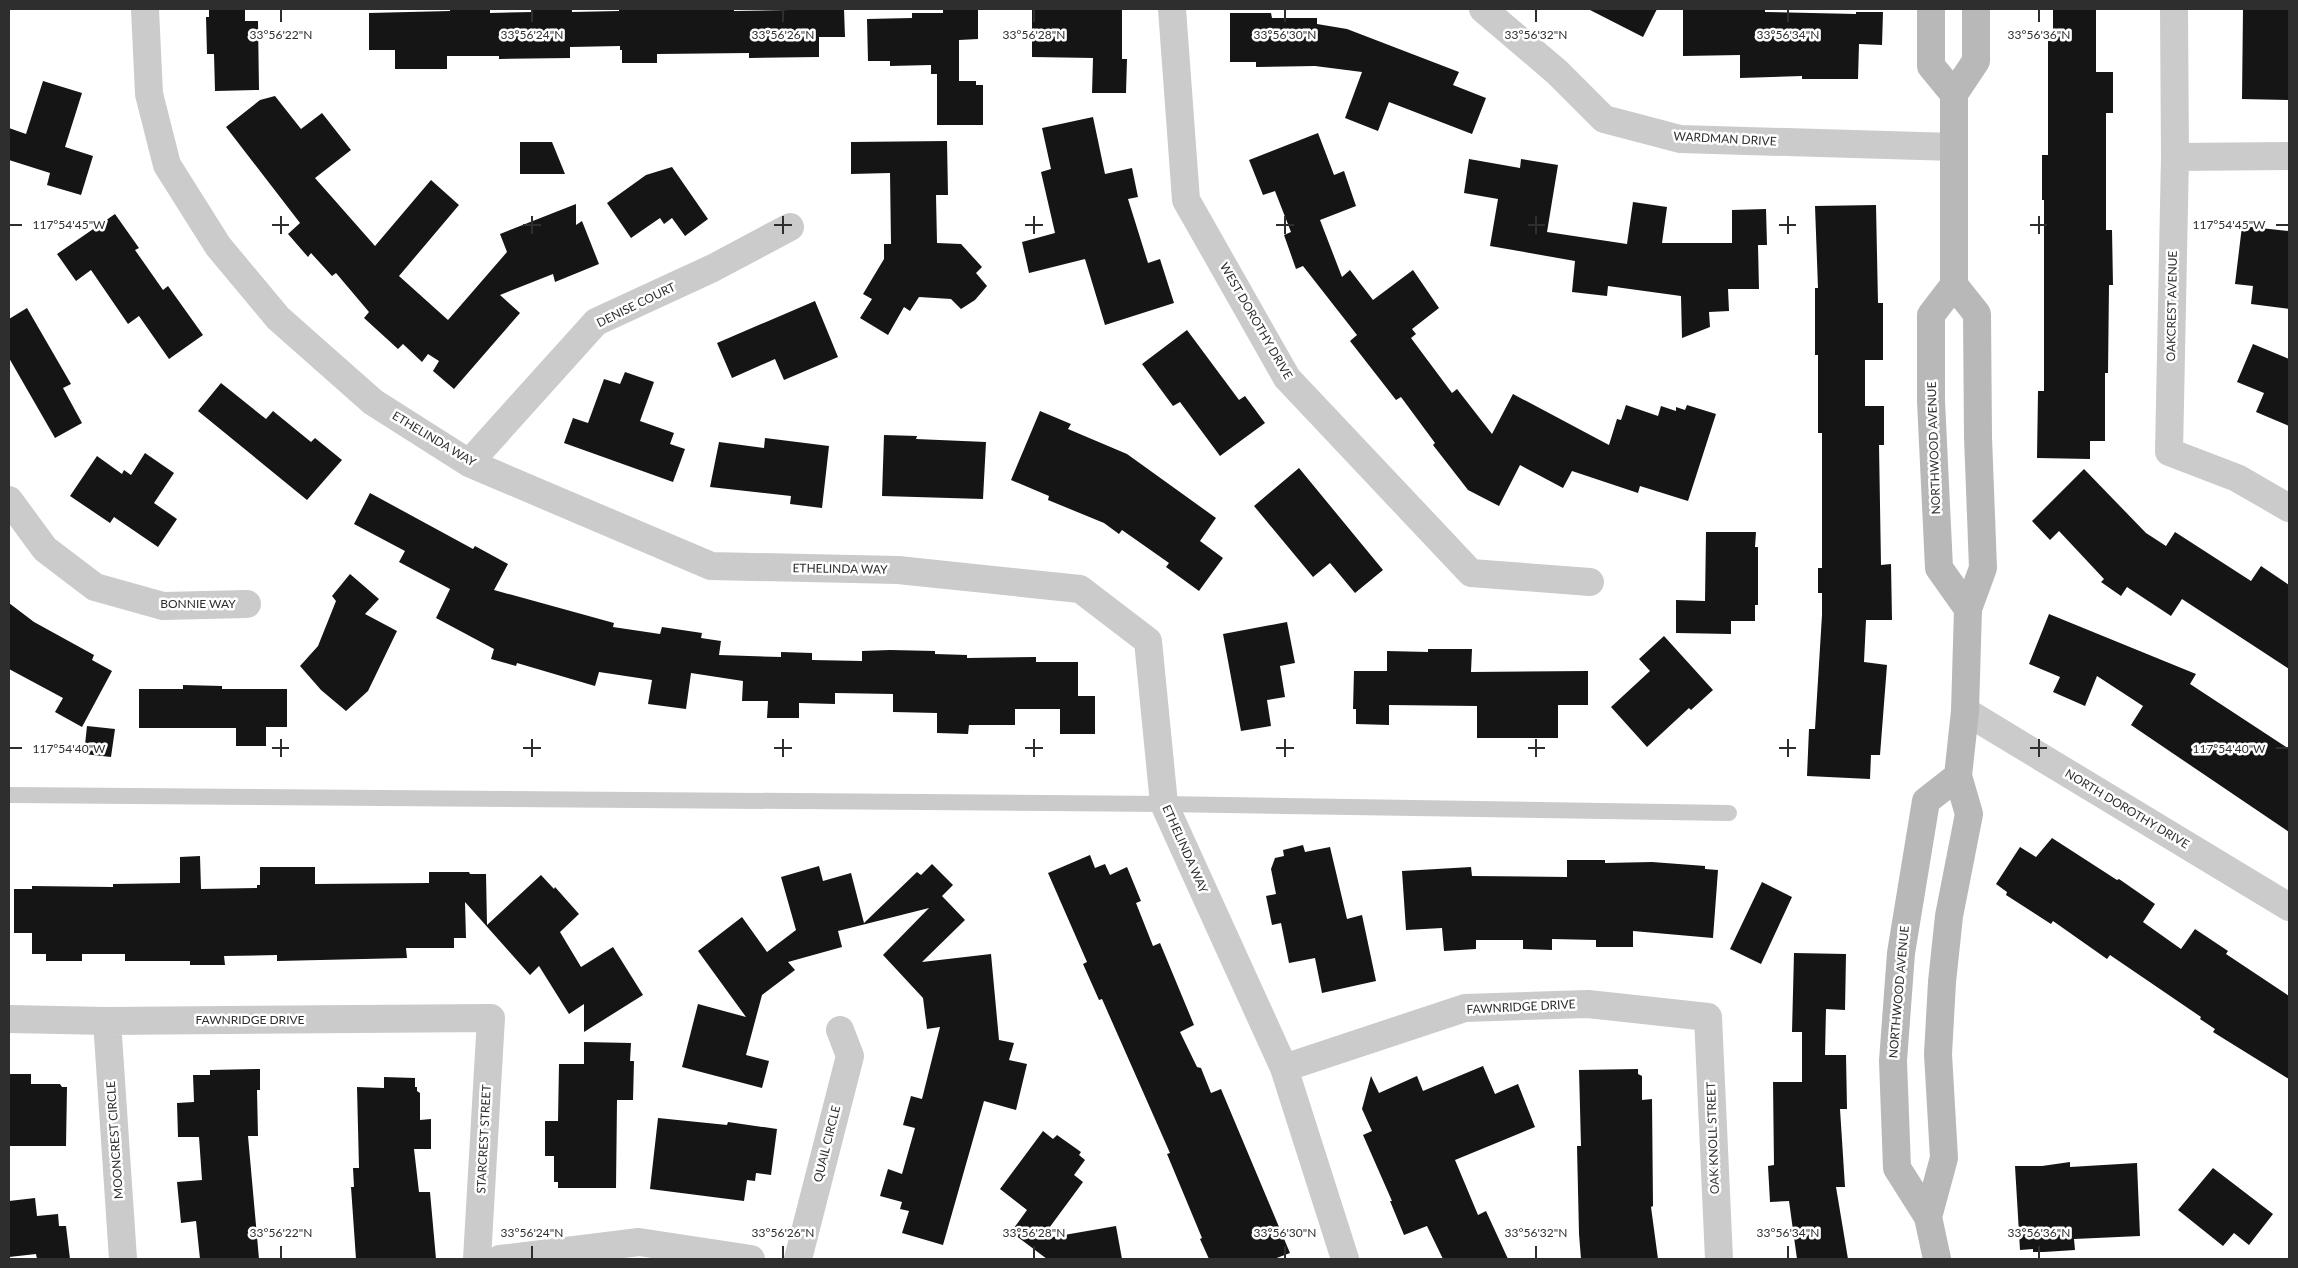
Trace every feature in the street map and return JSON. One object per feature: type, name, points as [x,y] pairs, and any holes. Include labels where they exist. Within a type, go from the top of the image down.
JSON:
[{"type":"street","name":"ETHELINDA WAY","points":[[145,9],[149,94],[168,165],[218,246],[278,318],[373,402],[469,463],[711,566],[898,570],[1080,589],[1148,641],[1164,804],[1284,1068],[1345,1259]]},
{"type":"street","name":"WEST DOROTHY DRIVE","points":[[1172,9],[1186,200],[1287,378],[1471,573],[1590,582]]},
{"type":"street","name":"WARDMAN DRIVE","points":[[1482,9],[1557,72],[1604,119],[1680,139],[1954,147]]},
{"type":"street","points":[[1931,9],[1931,66],[1954,94]]},
{"type":"street","points":[[1954,285],[1954,94],[1976,61],[1976,9]]},
{"type":"street","name":"OAKCREST AVENUE","points":[[2174,9],[2175,157],[2169,452],[2237,478],[2289,508]]},
{"type":"street","points":[[2175,157],[2289,156]]},
{"type":"street","name":"DENISE COURT","points":[[469,463],[596,322],[713,268],[790,227]]},
{"type":"street","name":"NORTHWOOD AVENUE","points":[[1928,1216],[1944,1158],[1938,1054],[1942,982],[1950,916],[1969,814],[1958,776],[1965,710],[1968,609],[1983,568],[1978,437],[1977,314],[1954,285],[1931,314],[1934,459],[1939,568],[1968,609]]},
{"type":"street","name":"BONNIE WAY","points":[[9,500],[45,549],[95,587],[163,606],[248,604]]},
{"type":"street","name":"NORTH DOROTHY DRIVE","points":[[1965,710],[2289,907]]},
{"type":"street","name":"NORTHWOOD AVENUE","points":[[1937,1259],[1928,1216],[1898,1168],[1893,1061],[1901,953],[1926,801],[1958,776]]},
{"type":"street","name":"FAWNRIDGE DRIVE","points":[[1284,1068],[1465,1008],[1588,1004],[1708,1017]]},
{"type":"street","name":"OAK KNOLL STREET","points":[[1708,1017],[1719,1259]]},
{"type":"street","name":"FAWNRIDGE DRIVE","points":[[9,1019],[107,1021],[491,1018]]},
{"type":"street","name":"STARCREST STREET","points":[[477,1259],[491,1018]]},
{"type":"street","name":"MOONCREST CIRCLE","points":[[107,1021],[123,1259]]},
{"type":"street","name":"QUAIL CIRCLE","points":[[798,1259],[850,1056],[840,1030]]},
{"type":"street","points":[[500,1259],[639,1242],[751,1259]]},
{"type":"lane","points":[[9,795],[1164,804],[1729,813]]},
{"type":"building","points":[[209,9],[245,9],[245,21],[258,21],[259,90],[215,91],[214,54],[207,54],[206,17],[209,17]]},
{"type":"building","points":[[450,9],[490,9],[490,13],[533,12],[533,9],[572,9],[572,12],[619,11],[619,9],[734,9],[734,11],[844,9],[845,37],[819,37],[819,57],[749,58],[749,53],[657,54],[657,63],[622,63],[622,50],[620,50],[620,46],[570,47],[570,58],[499,59],[499,56],[447,56],[447,69],[395,69],[395,50],[369,50],[369,13],[450,11]]},
{"type":"building","points":[[943,9],[978,9],[978,39],[959,40],[959,81],[976,81],[976,85],[983,85],[983,125],[937,125],[937,74],[931,74],[931,65],[890,66],[890,61],[868,61],[867,19],[912,18],[912,13],[943,13]]},
{"type":"building","points":[[1032,9],[1122,9],[1122,59],[1127,59],[1126,93],[1092,93],[1093,58],[1032,57]]},
{"type":"building","points":[[1588,9],[1657,9],[1643,37]]},
{"type":"building","points":[[1683,9],[1765,9],[1765,12],[1856,14],[1856,12],[1883,12],[1882,45],[1859,44],[1858,79],[1802,79],[1802,76],[1740,78],[1740,55],[1683,56]]},
{"type":"building","points":[[2053,9],[2096,9],[2096,72],[2113,72],[2113,113],[2106,113],[2106,230],[2112,230],[2113,285],[2109,285],[2108,373],[2105,373],[2105,441],[2090,441],[2090,459],[2037,458],[2038,391],[2044,391],[2044,200],[2042,200],[2042,155],[2048,155],[2048,41],[2053,41]]},
{"type":"building","points":[[2243,9],[2289,9],[2289,100],[2242,99]]},
{"type":"building","points":[[1230,13],[1271,13],[1272,18],[1317,18],[1317,24],[1347,29],[1459,72],[1453,85],[1486,98],[1472,134],[1389,102],[1378,131],[1345,118],[1362,72],[1315,66],[1256,67],[1256,62],[1230,62]]},
{"type":"building","points":[[43,81],[82,93],[65,147],[93,156],[81,195],[47,185],[50,173],[9,160],[9,128],[26,134]]},
{"type":"building","points":[[275,96],[301,129],[322,113],[351,150],[315,178],[375,246],[431,180],[459,205],[399,276],[448,320],[507,252],[500,234],[576,204],[576,225],[582,221],[599,264],[555,282],[553,274],[500,295],[520,313],[454,389],[433,371],[439,361],[428,354],[422,362],[403,344],[398,349],[364,318],[369,312],[336,273],[332,276],[311,253],[308,257],[288,234],[300,223],[226,127],[260,100]]},
{"type":"building","points":[[1093,117],[1105,174],[1132,168],[1138,197],[1128,199],[1148,263],[1160,259],[1174,303],[1105,325],[1085,259],[1029,273],[1022,242],[1055,233],[1041,172],[1051,169],[1042,128]]},
{"type":"building","points":[[1318,133],[1334,175],[1344,171],[1356,206],[1320,220],[1342,277],[1350,270],[1373,300],[1413,270],[1439,308],[1412,329],[1416,334],[1411,338],[1452,393],[1457,389],[1492,434],[1513,394],[1609,445],[1617,419],[1621,420],[1626,405],[1658,416],[1661,406],[1676,411],[1676,407],[1685,410],[1687,405],[1716,414],[1688,501],[1640,486],[1638,493],[1572,471],[1563,488],[1520,465],[1499,506],[1468,490],[1433,445],[1435,443],[1401,397],[1396,400],[1350,341],[1357,335],[1303,266],[1296,269],[1284,235],[1291,232],[1275,191],[1263,195],[1249,160]]},
{"type":"building","points":[[947,141],[948,195],[936,195],[937,243],[961,244],[982,267],[976,273],[987,286],[975,300],[961,309],[951,299],[919,297],[910,311],[904,307],[888,335],[860,318],[872,299],[863,294],[884,259],[884,244],[891,244],[890,173],[851,174],[851,142]]},
{"type":"building","points":[[520,142],[552,142],[565,174],[520,174]]},
{"type":"building","points":[[1469,159],[1520,168],[1521,159],[1558,165],[1547,232],[1627,244],[1633,202],[1667,207],[1662,243],[1732,243],[1732,210],[1766,209],[1767,245],[1758,245],[1759,289],[1728,289],[1729,311],[1709,312],[1710,327],[1682,338],[1681,296],[1608,286],[1607,296],[1572,292],[1575,261],[1490,246],[1498,199],[1464,193]]},
{"type":"building","points":[[672,167],[708,219],[685,236],[672,218],[664,224],[660,218],[631,238],[607,203],[646,175]]},
{"type":"building","points":[[1876,205],[1878,303],[1883,303],[1883,360],[1865,360],[1865,406],[1884,406],[1884,445],[1879,445],[1881,565],[1891,564],[1892,620],[1866,620],[1864,662],[1887,665],[1880,755],[1871,755],[1870,779],[1807,776],[1809,729],[1815,729],[1822,615],[1822,593],[1818,593],[1818,568],[1822,568],[1822,433],[1818,433],[1818,355],[1815,355],[1815,288],[1818,288],[1815,206]]},
{"type":"building","points":[[115,214],[139,248],[135,250],[163,290],[168,286],[203,335],[169,359],[139,316],[128,324],[91,270],[76,281],[57,254]]},
{"type":"building","points":[[2242,226],[2289,231],[2289,309],[2251,304],[2253,286],[2235,284]]},
{"type":"building","points":[[815,301],[838,357],[784,380],[775,359],[732,378],[717,343]]},
{"type":"building","points":[[27,308],[71,384],[63,388],[82,423],[55,438],[9,358],[9,319]]},
{"type":"building","points":[[1187,330],[1239,400],[1245,396],[1265,423],[1220,456],[1180,402],[1173,406],[1142,364]]},
{"type":"building","points":[[2253,344],[2289,359],[2289,426],[2256,412],[2264,393],[2237,382]]},
{"type":"building","points":[[625,372],[654,382],[640,421],[674,433],[670,444],[685,449],[673,482],[564,443],[573,418],[588,423],[604,379],[620,384]]},
{"type":"building","points":[[221,383],[266,419],[273,411],[311,442],[315,438],[342,460],[307,500],[198,411]]},
{"type":"building","points":[[1040,411],[1071,424],[1068,429],[1127,454],[1216,518],[1200,541],[1223,558],[1199,591],[1166,567],[1169,563],[1122,530],[1119,534],[1104,523],[1048,500],[1049,496],[1011,480]]},
{"type":"building","points":[[884,435],[917,436],[916,439],[986,442],[983,499],[882,496]]},
{"type":"building","points":[[765,438],[829,446],[822,508],[790,504],[791,496],[710,487],[719,442],[764,448]]},
{"type":"building","points":[[145,453],[174,473],[154,503],[177,519],[158,547],[114,517],[110,523],[70,496],[97,456],[122,474],[124,470],[131,475]]},
{"type":"building","points":[[1299,468],[1383,570],[1355,593],[1330,563],[1313,577],[1254,506]]},
{"type":"building","points":[[2084,469],[2146,533],[2166,546],[2175,532],[2251,581],[2261,566],[2289,585],[2289,669],[2182,599],[2171,616],[2127,587],[2121,596],[2101,582],[2104,579],[2059,531],[2050,540],[2032,521]]},
{"type":"building","points":[[370,493],[473,549],[475,546],[508,564],[494,590],[614,623],[613,627],[660,634],[662,627],[702,633],[701,638],[721,641],[719,655],[781,657],[781,652],[812,653],[812,660],[862,661],[862,651],[890,650],[935,651],[935,654],[967,655],[967,658],[1036,657],[1036,662],[1078,662],[1078,696],[1095,696],[1095,734],[1060,734],[1060,709],[1015,709],[1015,725],[969,725],[968,734],[937,733],[937,713],[893,712],[893,694],[835,693],[835,704],[799,703],[799,718],[767,718],[768,701],[742,701],[743,681],[691,673],[686,709],[648,704],[652,680],[599,672],[595,686],[517,663],[516,666],[491,659],[494,649],[436,618],[450,589],[399,562],[405,551],[354,524]]},
{"type":"building","points":[[1706,532],[1756,532],[1755,547],[1758,547],[1758,605],[1755,605],[1755,621],[1731,621],[1731,634],[1676,633],[1676,600],[1705,601]]},
{"type":"building","points":[[350,574],[379,599],[365,614],[397,631],[368,691],[346,711],[321,690],[300,666],[318,646],[336,601],[332,596]]},
{"type":"building","points":[[9,603],[34,622],[94,655],[92,660],[112,671],[82,727],[55,712],[63,698],[9,669]]},
{"type":"building","points":[[2049,614],[2196,674],[2190,684],[2289,749],[2289,832],[2131,725],[2143,706],[2097,676],[2085,706],[2053,692],[2060,677],[2029,664]]},
{"type":"building","points":[[1287,622],[1295,663],[1280,666],[1285,697],[1267,700],[1271,726],[1241,731],[1223,634]]},
{"type":"building","points":[[1664,636],[1713,690],[1691,710],[1689,708],[1647,747],[1611,707],[1650,671],[1639,659]]},
{"type":"building","points":[[1428,649],[1472,649],[1471,672],[1588,671],[1588,705],[1558,705],[1558,738],[1477,738],[1477,706],[1389,705],[1389,725],[1356,724],[1356,709],[1353,709],[1354,671],[1387,671],[1387,651],[1428,652]]},
{"type":"building","points":[[183,685],[222,686],[222,689],[287,689],[287,727],[266,727],[266,746],[236,746],[236,728],[139,728],[139,689],[183,689]]},
{"type":"building","points":[[87,726],[115,729],[111,757],[84,754]]},
{"type":"building","points":[[2052,838],[2117,880],[2119,879],[2155,904],[2143,922],[2181,949],[2195,929],[2228,951],[2226,954],[2289,996],[2289,1079],[2213,1032],[2215,1029],[2200,1019],[2201,1017],[2110,955],[2107,959],[2053,921],[2051,924],[2006,895],[2007,892],[1996,884],[2020,847],[2036,857]]},
{"type":"building","points":[[1303,845],[1305,852],[1330,847],[1347,919],[1362,915],[1376,981],[1322,993],[1315,958],[1289,963],[1281,923],[1272,925],[1266,896],[1276,894],[1271,869],[1275,858],[1284,856],[1283,850]]},
{"type":"building","points":[[1090,855],[1095,868],[1105,864],[1110,875],[1127,867],[1141,901],[1136,903],[1153,946],[1160,943],[1194,1025],[1180,1032],[1197,1067],[1201,1068],[1211,1093],[1221,1089],[1290,1253],[1274,1259],[1209,1259],[1167,1154],[1170,1153],[1102,999],[1099,1000],[1083,964],[1087,962],[1048,873]]},
{"type":"building","points":[[200,856],[201,889],[257,888],[257,885],[260,885],[260,867],[315,867],[315,884],[429,883],[429,872],[486,874],[487,925],[541,875],[554,889],[555,887],[579,914],[560,932],[581,967],[613,947],[643,995],[584,1032],[584,1004],[569,1014],[539,966],[530,975],[465,902],[466,938],[454,938],[454,948],[406,948],[407,958],[277,961],[277,955],[224,956],[225,965],[190,965],[190,961],[125,961],[125,954],[82,954],[82,961],[46,961],[46,954],[32,954],[32,933],[14,933],[14,889],[32,889],[32,886],[113,887],[113,884],[180,883],[180,857]]},
{"type":"building","points":[[1567,860],[1605,860],[1605,863],[1652,862],[1705,866],[1705,869],[1718,870],[1713,938],[1633,931],[1633,947],[1596,947],[1596,940],[1552,939],[1552,950],[1523,949],[1523,940],[1476,940],[1476,949],[1444,951],[1442,928],[1406,930],[1402,871],[1471,867],[1472,876],[1567,877]]},
{"type":"building","points":[[932,864],[953,885],[942,896],[965,920],[922,962],[991,954],[999,1040],[1014,1043],[1009,1060],[1027,1064],[1016,1110],[984,1101],[943,1245],[902,1233],[909,1211],[900,1209],[902,1202],[880,1196],[888,1169],[902,1174],[915,1128],[903,1125],[911,1096],[922,1099],[940,1027],[927,1029],[923,998],[883,955],[929,908],[838,931],[842,947],[788,962],[795,970],[762,995],[746,1055],[769,1061],[762,1088],[682,1067],[698,1004],[746,1017],[698,951],[742,917],[767,952],[796,930],[781,877],[819,866],[823,881],[851,873],[864,923],[917,872],[921,875]]},
{"type":"building","points":[[1762,882],[1792,897],[1761,964],[1730,949]]},
{"type":"building","points":[[1794,953],[1846,954],[1845,1010],[1826,1009],[1825,1055],[1846,1055],[1847,1109],[1840,1109],[1845,1187],[1836,1187],[1848,1259],[1797,1259],[1789,1201],[1770,1202],[1768,1166],[1774,1165],[1773,1082],[1802,1082],[1802,1032],[1792,1032]]},
{"type":"building","points":[[584,1042],[631,1043],[630,1061],[634,1061],[633,1100],[617,1100],[616,1188],[558,1188],[558,1182],[554,1182],[554,1156],[545,1156],[545,1121],[558,1121],[559,1064],[584,1064]]},
{"type":"building","points":[[1483,1066],[1495,1094],[1518,1084],[1535,1127],[1455,1160],[1478,1215],[1486,1211],[1508,1259],[1443,1259],[1427,1226],[1404,1235],[1390,1201],[1392,1201],[1363,1135],[1372,1131],[1362,1109],[1371,1076],[1379,1093],[1417,1076],[1423,1091]]},
{"type":"building","points":[[260,1069],[260,1090],[257,1090],[258,1136],[248,1136],[259,1259],[200,1259],[196,1221],[181,1223],[177,1182],[202,1180],[199,1137],[178,1137],[177,1103],[194,1102],[193,1075],[210,1075],[210,1070]]},
{"type":"building","points":[[1638,1069],[1638,1074],[1642,1076],[1642,1100],[1652,1099],[1653,1206],[1651,1207],[1658,1259],[1581,1259],[1577,1146],[1581,1146],[1579,1070]]},
{"type":"building","points":[[9,1074],[31,1074],[31,1084],[60,1084],[62,1087],[67,1087],[66,1146],[9,1146]]},
{"type":"building","points":[[384,1077],[415,1078],[415,1087],[417,1087],[417,1091],[420,1093],[420,1120],[431,1119],[431,1149],[414,1149],[419,1192],[430,1192],[436,1259],[356,1259],[351,1187],[354,1187],[353,1168],[359,1168],[357,1087],[384,1088]]},
{"type":"building","points":[[658,1118],[727,1125],[728,1122],[777,1129],[771,1175],[756,1173],[755,1181],[747,1180],[744,1201],[650,1189]]},
{"type":"building","points":[[1043,1131],[1053,1139],[1057,1135],[1081,1152],[1079,1155],[1085,1160],[1074,1175],[1083,1182],[1041,1239],[1116,1226],[1122,1259],[1047,1259],[1011,1232],[1027,1210],[1000,1189]]},
{"type":"building","points":[[2070,1162],[2070,1167],[2137,1163],[2140,1236],[2074,1239],[2075,1250],[2033,1252],[2033,1249],[2020,1250],[2015,1166],[2042,1166]]},
{"type":"building","points":[[2213,1168],[2273,1214],[2249,1245],[2234,1233],[2223,1246],[2178,1210]]},
{"type":"building","points":[[35,1198],[37,1216],[58,1214],[59,1226],[66,1226],[70,1259],[37,1259],[36,1254],[9,1257],[9,1201]]}]
